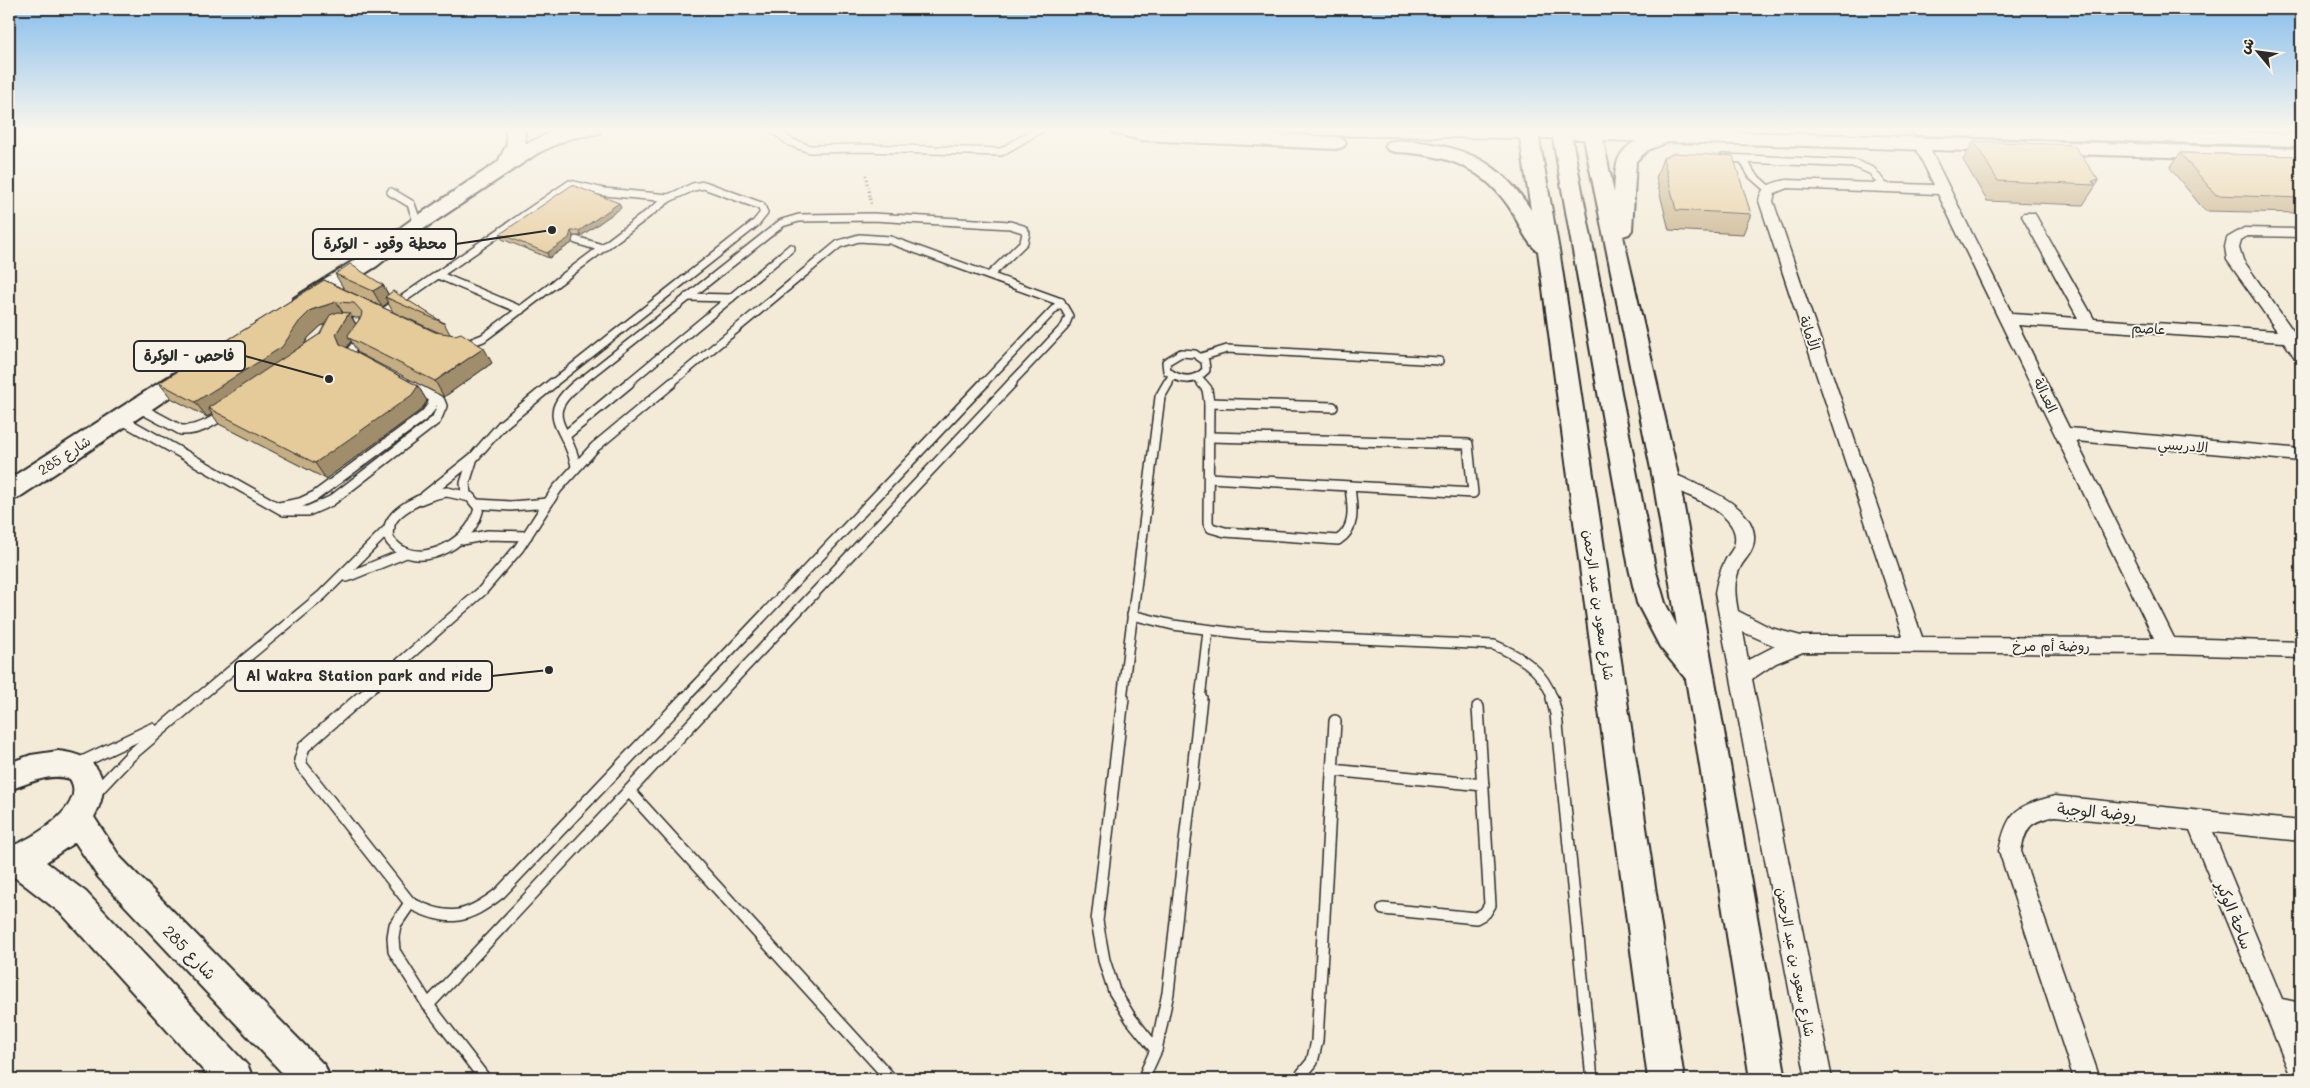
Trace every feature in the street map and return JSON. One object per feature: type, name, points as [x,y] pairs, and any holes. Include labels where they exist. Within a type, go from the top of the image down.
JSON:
[{"type":"main road","points":[[287,313],[333,289],[418,224],[484,180]]},
{"type":"main road","points":[[1499,180],[1549,256]]},
{"type":"main road","name":"شارع سعود بن عبد الرحمن","points":[[1538,180],[1666,1079]]},
{"type":"main road","points":[[1586,180],[1642,568],[1651,603],[1670,639],[1699,675]]},
{"type":"main road","points":[[1593,180],[1620,271],[1666,479],[1768,1079]]},
{"type":"main road","points":[[1620,271],[1625,180]]},
{"type":"main road","name":"شارع 285","points":[[9,491],[128,412],[212,360]]},
{"type":"main road","name":"شارع 285","points":[[9,480],[86,432],[128,412]]},
{"type":"main road","points":[[13,861],[51,843],[81,811],[88,792],[88,781],[83,772],[74,766],[62,763],[16,767]]},
{"type":"main road","name":"شارع 285","points":[[81,811],[108,867],[312,1079]]},
{"type":"main road","points":[[13,861],[74,903],[235,1079]]},
{"type":"street","name":"العدالة","points":[[1939,180],[2066,434],[2168,646]]},
{"type":"street","points":[[1769,190],[1776,186],[1787,184],[1944,190]]},
{"type":"street","name":"الأمانة","points":[[1769,190],[1766,201],[1915,644]]},
{"type":"street","points":[[2029,216],[2089,324]]},
{"type":"street","points":[[2301,232],[2244,232],[2234,238],[2232,247],[2234,260],[2301,354]]},
{"type":"street","name":"عاصم","points":[[2008,319],[2290,338]]},
{"type":"street","name":"الادريسي","points":[[2066,434],[2301,455]]},
{"type":"street","name":"شارع سعود بن عبد الرحمن","points":[[1666,479],[1724,506],[1737,518],[1744,532],[1744,546],[1730,568],[1726,580],[1725,593],[1819,1079]]},
{"type":"street","name":"روضة أم مرخ","points":[[1730,615],[1759,633],[1775,639],[1801,644],[2168,646],[2301,650]]},
{"type":"street","name":"روضة أم مرخ","points":[[1742,675],[1758,662],[1777,652],[1801,644]]},
{"type":"street","name":"روضة الوجبة","points":[[2087,1079],[2010,851],[2014,827],[2026,813],[2055,806],[2301,831]]},
{"type":"street","name":"ساحة الوكير","points":[[2197,820],[2301,1071]]},
{"type":"street","points":[[2274,1009],[2301,1015]]},
{"type":"lane","points":[[1758,180],[1769,190]]},
{"type":"lane","points":[[1879,180],[1885,188]]},
{"type":"lane","points":[[381,314],[570,184],[604,192],[669,198]]},
{"type":"lane","points":[[81,811],[115,769],[142,743],[336,584],[390,526],[403,509],[425,496],[474,457],[502,424],[756,223],[764,213],[761,206],[714,187],[693,187],[669,198],[484,338],[464,345],[455,344]]},
{"type":"lane","points":[[391,192],[411,204],[418,224]]},
{"type":"lane","points":[[576,466],[566,435],[556,420],[555,413],[564,396],[782,223],[798,218],[873,217],[1010,224],[1023,229],[1026,233],[1024,242],[990,275]]},
{"type":"lane","points":[[519,219],[527,222]]},
{"type":"lane","points":[[428,1005],[1065,326],[1069,316],[1061,302],[880,237],[859,238],[839,244],[614,429],[576,466],[548,503],[527,536],[482,591],[310,740],[301,754],[302,766],[410,903],[430,914],[448,918],[473,912],[500,893],[1061,302]]},
{"type":"lane","points":[[576,240],[602,248]]},
{"type":"lane","points":[[566,435],[790,248]]},
{"type":"lane","points":[[438,275],[521,310]]},
{"type":"lane","points":[[687,297],[731,298]]},
{"type":"lane","points":[[372,309],[390,317]]},
{"type":"lane","points":[[336,325],[356,321],[365,326],[364,334],[351,350],[354,357],[366,364]]},
{"type":"lane","points":[[1201,357],[1227,349],[1440,361]]},
{"type":"lane","points":[[1181,353],[1201,357],[1205,360],[1206,370],[1198,378],[1184,380],[1167,372],[1166,367],[1170,358],[1181,353]]},
{"type":"lane","points":[[1156,1050],[1131,1021],[1112,989],[1101,955],[1097,921],[1132,615],[1160,396],[1172,376]]},
{"type":"lane","points":[[1198,378],[1207,390],[1210,403],[1208,523],[1211,528],[1225,532],[1338,540],[1346,536],[1350,530],[1350,488]]},
{"type":"lane","points":[[128,412],[276,506],[292,513],[301,513],[312,511],[331,501],[436,420],[442,406],[440,401],[400,380]]},
{"type":"lane","points":[[276,506],[300,503],[315,496],[425,415],[432,406],[434,397]]},
{"type":"lane","points":[[1210,403],[1333,407]]},
{"type":"lane","points":[[128,412],[187,431],[207,426],[231,410]]},
{"type":"lane","points":[[1209,437],[1468,444],[1473,493],[1350,488],[1209,478]]},
{"type":"lane","points":[[466,495],[465,483],[474,457]]},
{"type":"lane","points":[[425,496],[447,492],[466,495],[477,504],[479,511],[477,520],[473,528],[459,541]]},
{"type":"lane","points":[[477,504],[511,506],[548,503]]},
{"type":"lane","points":[[390,526],[389,535],[391,543],[406,553]]},
{"type":"lane","points":[[336,584],[371,566],[406,553],[430,553],[459,541],[478,536],[527,536]]},
{"type":"lane","points":[[1132,615],[1208,631],[1494,645],[1519,655],[1539,672],[1552,692],[1556,714],[1592,1079]]},
{"type":"lane","points":[[1143,1079],[1156,1050],[1168,993],[1208,631]]},
{"type":"lane","points":[[1383,909],[1476,918],[1485,913],[1490,905],[1478,707]]},
{"type":"lane","points":[[74,766],[143,734],[186,708]]},
{"type":"lane","points":[[1298,1079],[1312,1062],[1316,1041],[1335,722]]},
{"type":"lane","points":[[1332,770],[1483,785]]},
{"type":"lane","points":[[629,791],[891,1079]]},
{"type":"lane","points":[[410,903],[396,922],[392,942],[394,951],[428,1005],[485,1079]]},
{"type":"path","points":[[867,180],[873,217]]},
{"type":"building","points":[[1668,180],[1740,180],[1751,214],[1676,210]]},
{"type":"building","points":[[1997,180],[2099,181],[2092,181],[2095,185]]},
{"type":"building","points":[[2203,180],[2301,180],[2301,198],[2216,195]]},
{"type":"building","points":[[572,185],[619,203],[579,231],[571,231],[569,238],[547,253],[500,234]]},
{"type":"building","points":[[350,264],[383,285],[373,291],[335,274]]},
{"type":"building","points":[[324,280],[435,332],[455,335],[461,333],[484,348],[435,381],[349,338],[348,335],[361,317],[362,312],[354,303],[336,302],[311,310],[299,322],[282,347],[195,402],[159,383]]},
{"type":"building","points":[[393,291],[444,323],[385,297]]},
{"type":"building","points":[[338,312],[349,313],[336,334],[340,344],[418,386],[412,395],[315,463],[208,408],[320,334],[330,315]]},
{"type":"place","name":"محطة وقود - الوكرة","points":[[552,230]]},
{"type":"place","name":"فاحص - الوكرة","points":[[329,379]]},
{"type":"place","name":"Al Wakra Station park and ride","points":[[549,670]]}]
